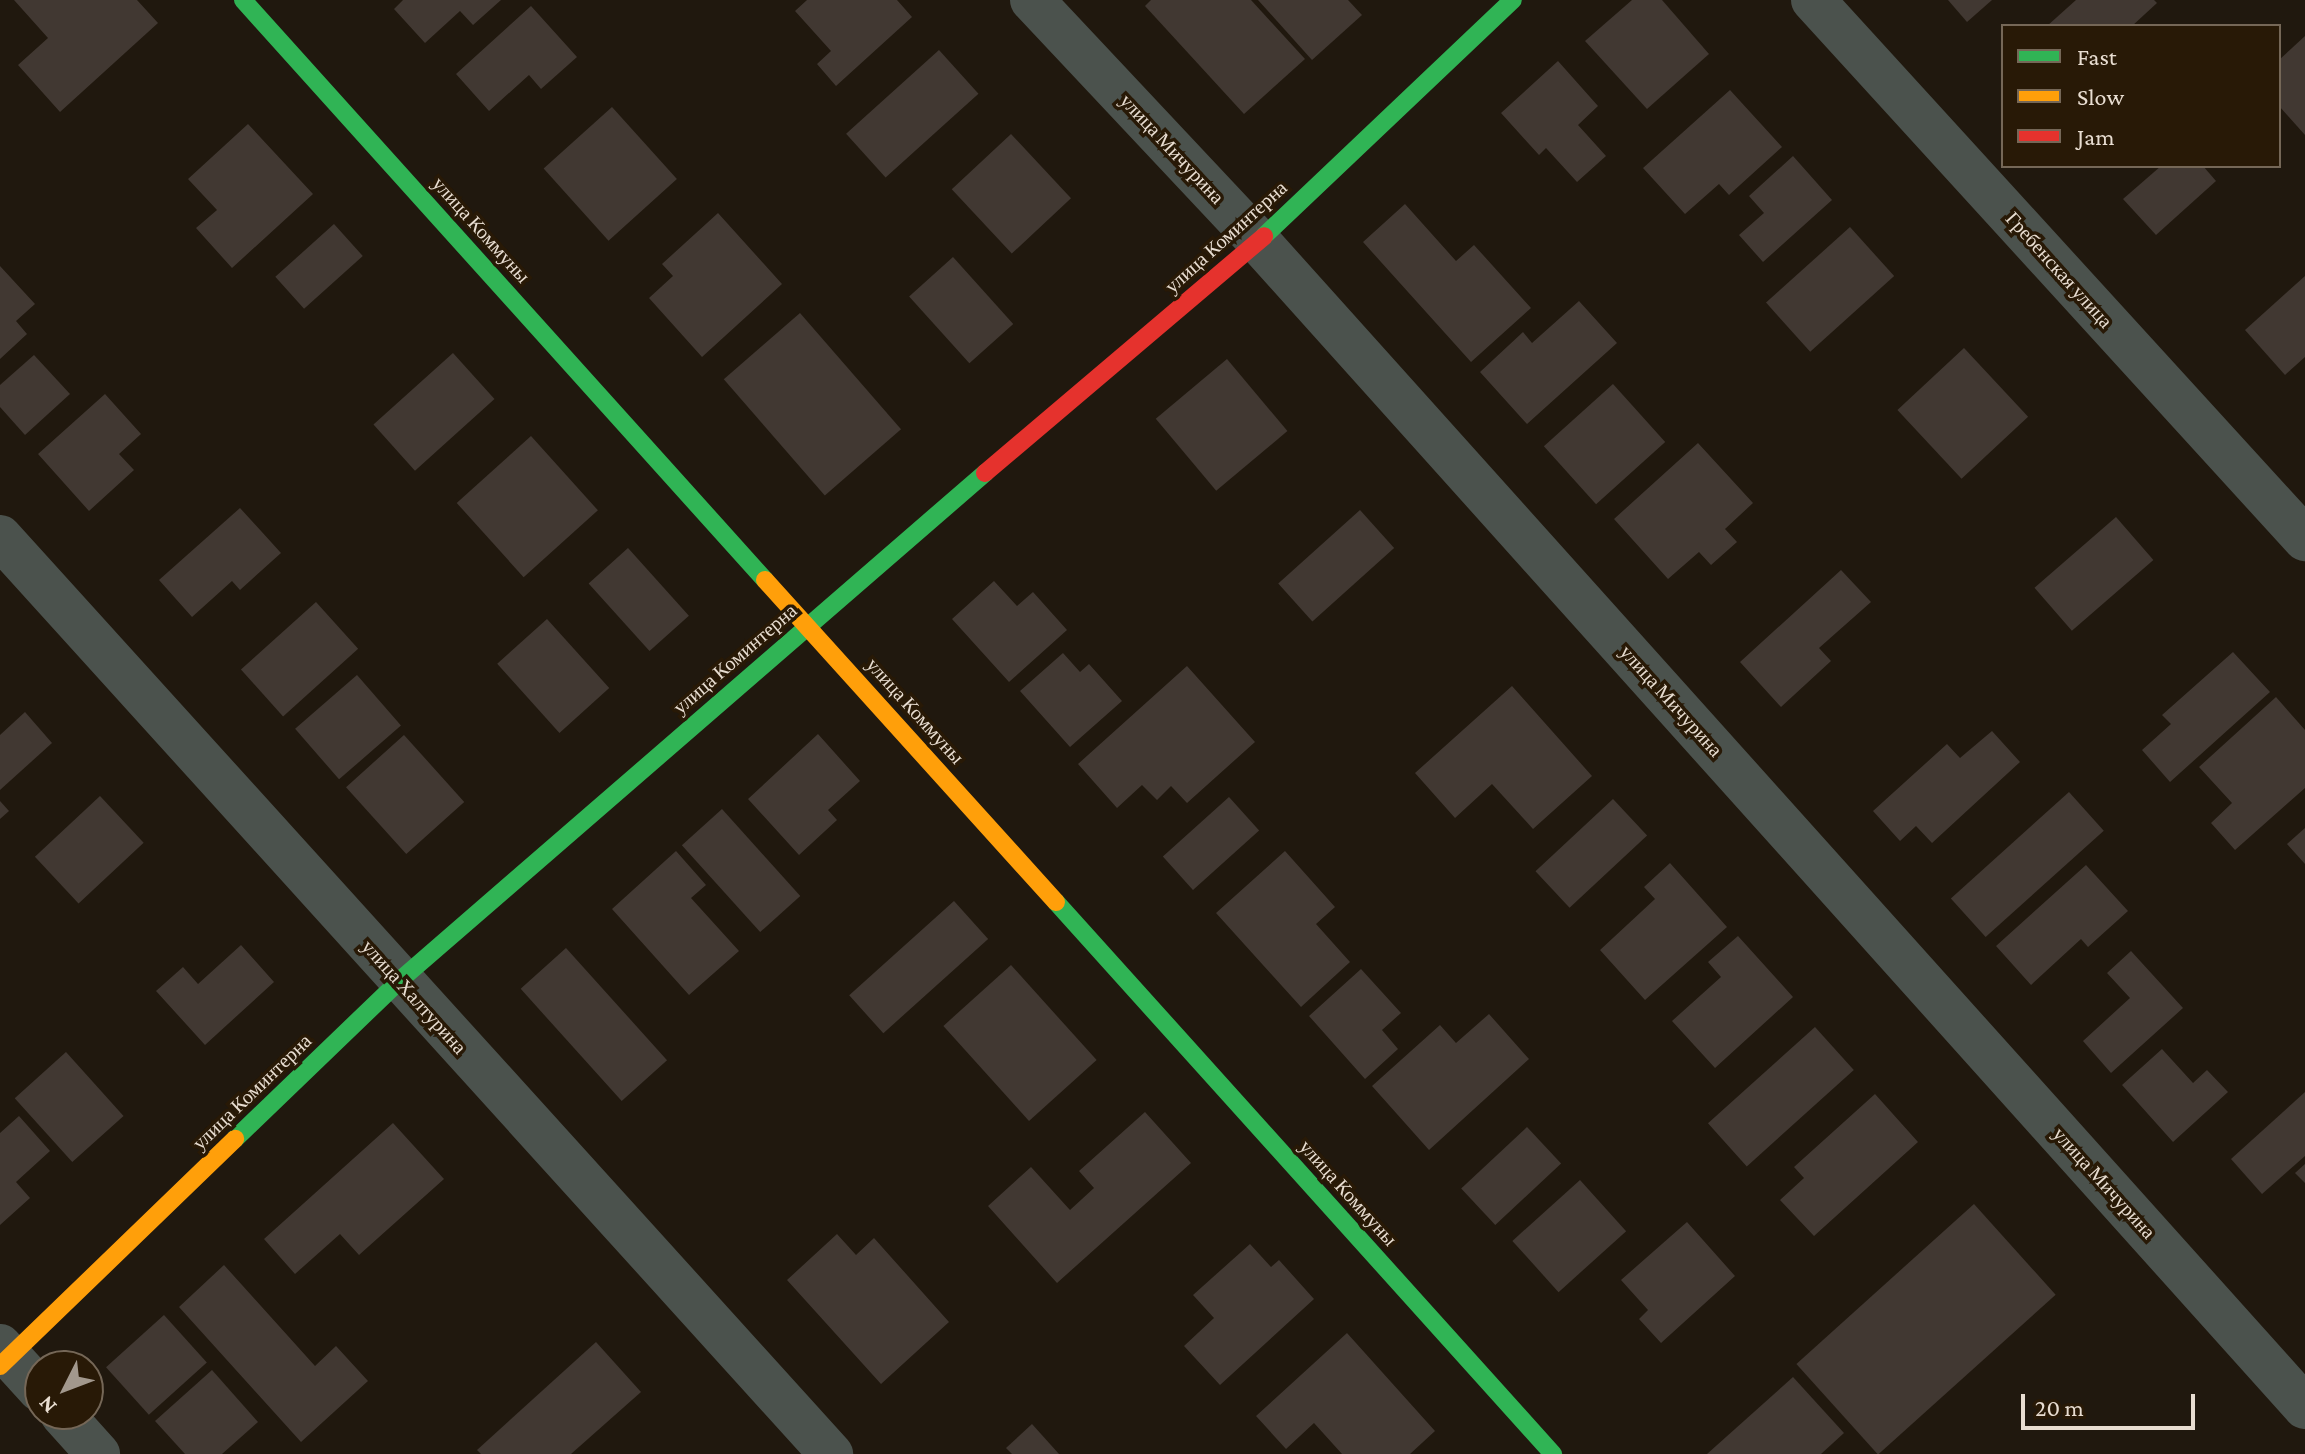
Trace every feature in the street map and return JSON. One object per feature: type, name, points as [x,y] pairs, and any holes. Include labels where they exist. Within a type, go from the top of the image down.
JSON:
[{"type":"street","name":"улица Коммуны","points":[[243,0],[1553,1454]]},
{"type":"street","name":"улица Мичурина","points":[[1032,0],[1258,241],[2305,1407]]},
{"type":"street","name":"улица Коминтерна","points":[[3,1357],[399,981],[808,624],[1258,241],[1513,0]]},
{"type":"street","name":"Гребенская улица","points":[[1813,0],[2305,539]]},
{"type":"street","name":"улица Халтурина","points":[[0,537],[399,981],[831,1454]]},
{"type":"street","points":[[3,1357],[24,1376]]},
{"type":"street","points":[[76,1430],[98,1454]]},
{"type":"building","points":[[14,0],[137,0],[158,23],[60,112],[18,65],[48,38]]},
{"type":"building","points":[[403,0],[501,0],[473,25],[460,11],[425,43],[394,9]]},
{"type":"building","points":[[807,0],[897,0],[912,17],[836,86],[817,64],[831,51],[795,11]]},
{"type":"building","points":[[1151,0],[1251,0],[1305,59],[1244,114],[1145,6]]},
{"type":"building","points":[[1258,0],[1348,0],[1362,15],[1312,60]]},
{"type":"building","points":[[1632,0],[1662,0],[1709,54],[1647,109],[1585,41]]},
{"type":"building","points":[[1948,0],[1992,0],[1967,22]]},
{"type":"building","points":[[2076,0],[2154,0],[2157,3],[2134,24],[2049,24]]},
{"type":"building","points":[[531,6],[577,57],[541,89],[529,75],[489,111],[456,74]]},
{"type":"building","points":[[2305,36],[2305,135],[2281,108],[2281,58]]},
{"type":"building","points":[[939,50],[978,94],[886,177],[846,134]]},
{"type":"building","points":[[1558,61],[1598,106],[1578,125],[1606,156],[1577,182],[1546,148],[1539,155],[1501,113]]},
{"type":"building","points":[[1730,90],[1782,147],[1729,195],[1719,184],[1685,214],[1643,168]]},
{"type":"building","points":[[612,107],[677,179],[609,241],[544,169]]},
{"type":"building","points":[[248,124],[313,194],[232,268],[196,228],[217,210],[188,179]]},
{"type":"building","points":[[1011,134],[1071,198],[1012,254],[952,189]]},
{"type":"building","points":[[1793,156],[1832,200],[1763,262],[1739,235],[1764,213],[1749,196]]},
{"type":"building","points":[[2159,168],[2205,168],[2216,181],[2156,235],[2123,199]]},
{"type":"building","points":[[1405,204],[1456,261],[1474,245],[1531,308],[1471,362],[1363,242]]},
{"type":"building","points":[[718,213],[782,284],[702,357],[649,298],[673,276],[662,264]]},
{"type":"building","points":[[334,224],[363,256],[304,309],[275,277]]},
{"type":"building","points":[[1850,227],[1894,276],[1810,352],[1766,303]]},
{"type":"building","points":[[953,257],[1013,324],[969,363],[909,296]]},
{"type":"building","points":[[0,266],[35,304],[16,321],[27,334],[0,359]]},
{"type":"building","points":[[2305,276],[2305,357],[2285,375],[2245,330]]},
{"type":"building","points":[[1579,301],[1617,343],[1527,424],[1480,372],[1523,332],[1532,343]]},
{"type":"building","points":[[800,313],[901,429],[825,495],[724,379]]},
{"type":"building","points":[[1964,348],[2028,417],[1962,479],[1897,410]]},
{"type":"building","points":[[453,353],[494,399],[415,471],[373,425]]},
{"type":"building","points":[[34,355],[70,394],[25,435],[0,407],[0,385]]},
{"type":"building","points":[[1227,359],[1287,431],[1216,491],[1156,419]]},
{"type":"building","points":[[1613,384],[1665,442],[1596,504],[1544,446]]},
{"type":"building","points":[[105,394],[141,434],[119,454],[134,470],[89,511],[38,454]]},
{"type":"building","points":[[531,436],[598,510],[524,577],[457,503]]},
{"type":"building","points":[[1698,443],[1753,503],[1725,529],[1737,542],[1711,565],[1699,552],[1668,579],[1614,519]]},
{"type":"building","points":[[240,508],[281,553],[240,590],[232,581],[192,617],[159,580]]},
{"type":"building","points":[[1360,510],[1394,548],[1312,622],[1278,584]]},
{"type":"building","points":[[2116,517],[2153,560],[2072,631],[2034,588]]},
{"type":"building","points":[[628,548],[689,616],[650,651],[589,583]]},
{"type":"building","points":[[1841,570],[1871,602],[1819,648],[1831,661],[1781,707],[1740,662]]},
{"type":"building","points":[[994,581],[1017,606],[1033,592],[1067,630],[1009,682],[952,619]]},
{"type":"building","points":[[316,602],[358,649],[283,716],[241,670]]},
{"type":"building","points":[[547,619],[609,688],[559,733],[497,664]]},
{"type":"building","points":[[2233,652],[2270,692],[2170,782],[2142,750],[2171,724],[2162,715]]},
{"type":"building","points":[[1063,653],[1080,672],[1089,664],[1122,701],[1070,747],[1020,691]]},
{"type":"building","points":[[1187,666],[1255,742],[1187,803],[1171,786],[1157,800],[1142,785],[1117,808],[1078,764]]},
{"type":"building","points":[[357,675],[401,726],[339,779],[295,729]]},
{"type":"building","points":[[1512,686],[1592,776],[1533,829],[1492,784],[1455,818],[1415,773]]},
{"type":"building","points":[[2276,697],[2305,730],[2305,788],[2235,850],[2211,823],[2232,803],[2199,767]]},
{"type":"building","points":[[25,712],[52,743],[0,790],[0,735]]},
{"type":"building","points":[[1992,731],[2020,762],[1932,843],[1916,826],[1900,841],[1873,811],[1947,744],[1960,758]]},
{"type":"building","points":[[818,734],[860,781],[828,810],[837,820],[799,855],[748,799]]},
{"type":"building","points":[[404,735],[464,802],[406,854],[346,787]]},
{"type":"building","points":[[2069,792],[2104,831],[1986,937],[1951,898]]},
{"type":"building","points":[[100,796],[144,843],[79,904],[35,857]]},
{"type":"building","points":[[1229,797],[1259,830],[1193,890],[1163,857]]},
{"type":"building","points":[[1613,799],[1647,836],[1570,908],[1535,871]]},
{"type":"building","points":[[0,801],[9,811],[0,819]]},
{"type":"building","points":[[722,809],[800,896],[760,932],[682,845]]},
{"type":"building","points":[[2305,828],[2305,864],[2287,844]]},
{"type":"building","points":[[676,851],[706,885],[691,898],[739,951],[689,995],[612,909]]},
{"type":"building","points":[[1285,851],[1335,907],[1316,924],[1350,962],[1301,1007],[1216,913]]},
{"type":"building","points":[[1670,863],[1727,927],[1645,1000],[1600,950],[1655,899],[1644,887]]},
{"type":"building","points":[[2086,865],[2128,911],[2088,947],[2081,939],[2031,985],[1996,946]]},
{"type":"building","points":[[954,901],[988,939],[883,1033],[849,995]]},
{"type":"building","points":[[1738,936],[1793,997],[1715,1068],[1672,1021],[1721,977],[1708,962]]},
{"type":"building","points":[[241,945],[274,982],[205,1045],[156,991],[183,967],[198,984]]},
{"type":"building","points":[[566,948],[667,1060],[622,1101],[521,989]]},
{"type":"building","points":[[2131,951],[2183,1008],[2111,1073],[2083,1041],[2130,998],[2107,973]]},
{"type":"building","points":[[1011,965],[1097,1060],[1029,1121],[943,1026]]},
{"type":"building","points":[[1361,969],[1401,1013],[1382,1030],[1398,1049],[1365,1079],[1309,1016]]},
{"type":"building","points":[[1489,1014],[1529,1059],[1429,1150],[1372,1086],[1440,1025],[1456,1043]]},
{"type":"building","points":[[1815,1027],[1854,1070],[1747,1166],[1708,1123]]},
{"type":"building","points":[[2162,1049],[2193,1083],[2207,1070],[2228,1092],[2173,1142],[2122,1085]]},
{"type":"building","points":[[66,1052],[124,1116],[72,1162],[15,1098]]},
{"type":"building","points":[[2305,1092],[2305,1156],[2262,1194],[2231,1159]]},
{"type":"building","points":[[1875,1094],[1918,1142],[1814,1236],[1780,1200],[1804,1178],[1794,1167]]},
{"type":"building","points":[[1145,1112],[1191,1163],[1057,1283],[988,1206],[1031,1167],[1070,1210],[1094,1188],[1079,1171]]},
{"type":"building","points":[[19,1116],[50,1151],[16,1182],[30,1198],[0,1225],[0,1133]]},
{"type":"building","points":[[393,1123],[444,1179],[359,1255],[340,1234],[295,1274],[264,1239]]},
{"type":"building","points":[[1527,1127],[1561,1164],[1495,1225],[1461,1188]]},
{"type":"building","points":[[2305,1164],[2305,1183],[2295,1173]]},
{"type":"building","points":[[1580,1180],[1626,1231],[1559,1292],[1512,1241]]},
{"type":"building","points":[[1974,1204],[2056,1295],[1879,1454],[1796,1364]]},
{"type":"building","points":[[1687,1222],[1735,1276],[1661,1343],[1639,1319],[1648,1310],[1621,1280]]},
{"type":"building","points":[[837,1234],[856,1255],[874,1238],[949,1322],[881,1384],[787,1280]]},
{"type":"building","points":[[1250,1244],[1271,1267],[1279,1260],[1314,1299],[1220,1385],[1184,1346],[1214,1318],[1193,1295]]},
{"type":"building","points":[[224,1265],[315,1366],[336,1346],[368,1381],[301,1442],[179,1307]]},
{"type":"building","points":[[164,1315],[207,1363],[149,1415],[106,1367]]},
{"type":"building","points":[[1347,1333],[1435,1431],[1410,1454],[1342,1454],[1314,1423],[1286,1449],[1256,1416]]},
{"type":"building","points":[[596,1342],[641,1392],[571,1454],[481,1454],[477,1450]]},
{"type":"building","points":[[212,1370],[258,1422],[222,1454],[185,1454],[155,1421]]},
{"type":"building","points":[[1793,1377],[1844,1433],[1821,1454],[1707,1454]]},
{"type":"building","points":[[1032,1424],[1059,1454],[1012,1454],[1006,1448]]},
{"type":"traffic: fast","points":[[243,0],[765,580]]},
{"type":"traffic: fast","points":[[1264,236],[1513,0]]},
{"type":"traffic: fast","points":[[235,1139],[399,981],[985,473]]},
{"type":"traffic: fast","points":[[1056,902],[1553,1454]]},
{"type":"traffic: slow","points":[[765,580],[1056,902]]},
{"type":"traffic: slow","points":[[0,1366],[235,1139]]},
{"type":"traffic: jam","points":[[985,473],[1264,236]]}]
